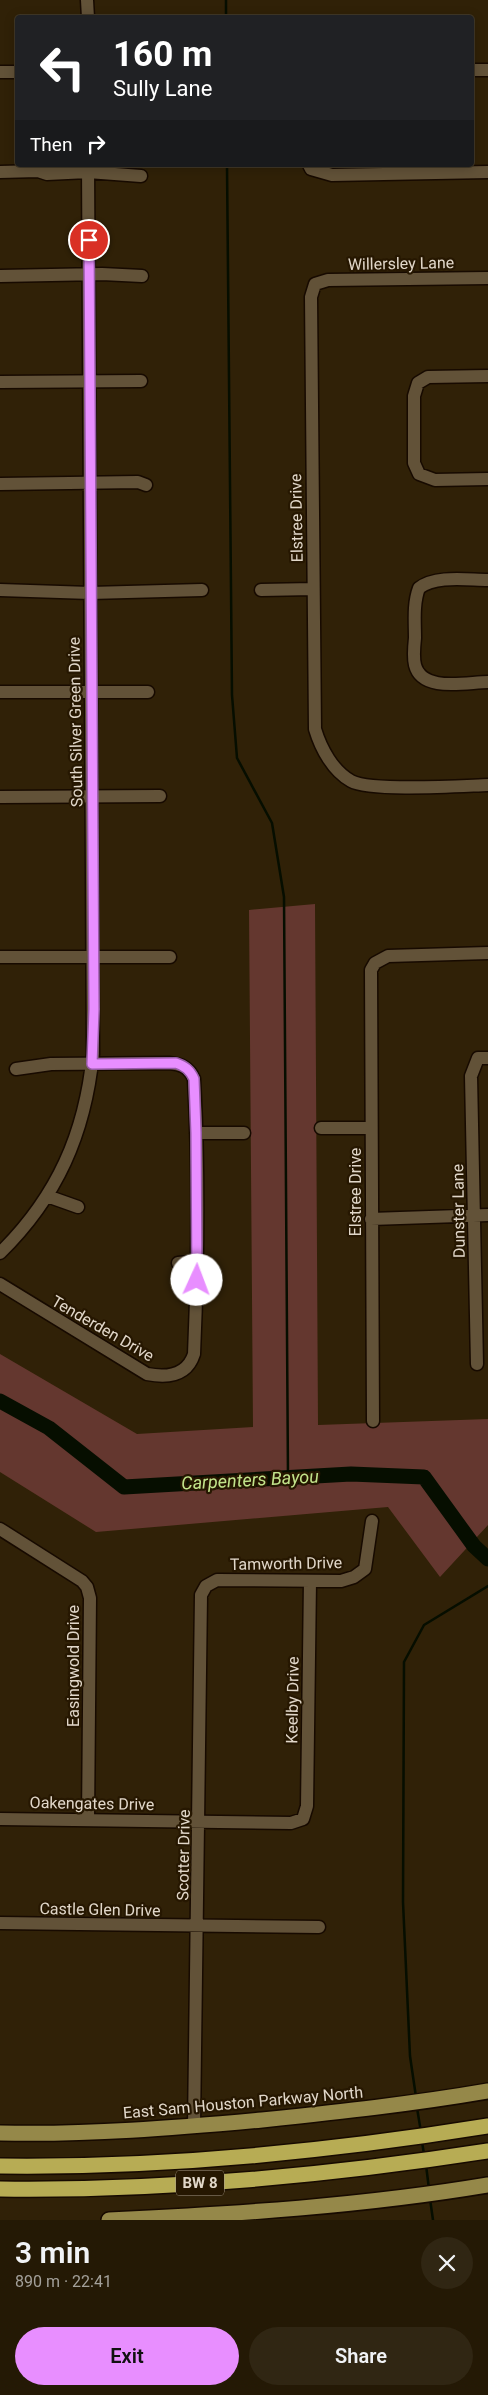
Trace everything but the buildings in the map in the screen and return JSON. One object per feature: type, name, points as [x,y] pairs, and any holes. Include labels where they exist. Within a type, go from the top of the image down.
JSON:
[{"type":"highway","name":"BW 8","points":[[0,2166],[121,2164],[222,2159],[396,2140],[488,2126]]},
{"type":"highway","name":"BW 8","points":[[0,2189],[178,2184],[398,2164],[488,2151]]},
{"type":"main road","name":"East Sam Houston Parkway North","points":[[0,2133],[43,2134],[194,2126],[391,2106],[488,2092]]},
{"type":"main road","name":"BW 8","points":[[109,2220],[280,2210],[402,2198],[488,2185]]},
{"type":"street","points":[[88,0],[88,15]]},
{"type":"street","points":[[474,70],[488,70]]},
{"type":"street","points":[[0,72],[15,72]]},
{"type":"street","points":[[310,167],[332,175],[488,172]]},
{"type":"street","points":[[0,172],[38,171],[47,174],[88,168],[141,176]]},
{"type":"street","name":"South Silver Green Drive","points":[[0,1253],[24,1228],[47,1196],[76,1139],[85,1109],[92,1064],[92,691],[88,168]]},
{"type":"street","points":[[0,276],[89,274],[142,276]]},
{"type":"street","name":"Willersley Lane","points":[[315,284],[328,280],[488,278]]},
{"type":"street","name":"Elstree Drive","points":[[315,284],[310,297],[315,729],[324,750],[339,773],[360,785],[488,785]]},
{"type":"street","points":[[488,376],[428,377],[415,387],[414,463],[419,474],[436,480],[488,479]]},
{"type":"street","points":[[0,382],[141,381]]},
{"type":"street","points":[[0,484],[138,482],[146,485]]},
{"type":"street","points":[[488,580],[438,581],[426,583],[419,588],[415,608],[414,652],[415,666],[421,678],[431,682],[446,683],[488,682]]},
{"type":"street","points":[[261,590],[313,589]]},
{"type":"street","points":[[0,590],[90,593],[202,590]]},
{"type":"street","points":[[0,692],[148,692]]},
{"type":"street","points":[[0,797],[92,798],[160,796]]},
{"type":"street","name":"Elstree Drive","points":[[373,1421],[371,970],[375,963],[388,956],[488,953]]},
{"type":"street","points":[[0,957],[170,957]]},
{"type":"street","name":"Dunster Lane","points":[[477,1364],[471,1076],[483,1058]]},
{"type":"street","points":[[16,1069],[51,1064],[176,1063],[191,1072],[194,1079],[198,1261],[178,1263]]},
{"type":"street","points":[[321,1128],[371,1128]]},
{"type":"street","points":[[196,1133],[244,1133]]},
{"type":"street","points":[[47,1196],[78,1207]]},
{"type":"street","points":[[372,1218],[488,1215]]},
{"type":"street","name":"Tenderden Drive","points":[[0,1284],[147,1374],[156,1376],[179,1374],[192,1362],[194,1354],[198,1261]]},
{"type":"street","name":"Tamworth Drive","points":[[206,1586],[218,1580],[310,1582],[340,1581],[354,1576],[365,1569],[372,1521]]},
{"type":"street","name":"Easingwold Drive","points":[[0,1529],[87,1586],[90,1598],[88,1820]]},
{"type":"street","name":"Keelby Drive","points":[[303,1819],[307,1806],[310,1582]]},
{"type":"street","name":"Scotter Drive","points":[[194,2126],[200,1820],[201,1596],[206,1586]]},
{"type":"street","name":"Oakengates Drive","points":[[0,1818],[291,1823],[303,1819]]},
{"type":"street","name":"Castle Glen Drive","points":[[0,1923],[198,1927],[318,1927]]},
{"type":"shaded area","points":[[315,904],[318,1425],[488,1419],[488,1525],[440,1577],[388,1507],[96,1532],[0,1472],[0,1354],[137,1434],[253,1427],[249,910]]},
{"type":"waterway","points":[[226,0],[226,15]]},
{"type":"waterway","points":[[227,167],[232,695],[237,758],[272,823],[284,897],[288,1478]]},
{"type":"waterway","name":"Carpenters Bayou","points":[[0,1401],[49,1428],[124,1487],[351,1474],[424,1477],[474,1546],[488,1559]]},
{"type":"waterway","points":[[416,2097],[410,2056],[403,1902],[404,1662],[424,1625],[488,1586]]},
{"type":"waterway","points":[[417,2108],[421,2132]]},
{"type":"waterway","points":[[422,2142],[424,2154]]},
{"type":"waterway","points":[[426,2165],[429,2189]]},
{"type":"waterway","points":[[430,2199],[433,2220]]},
{"type":"route","points":[[89,240],[94,1009],[92,1064],[176,1063],[187,1068],[194,1079],[197,1280]]}]
